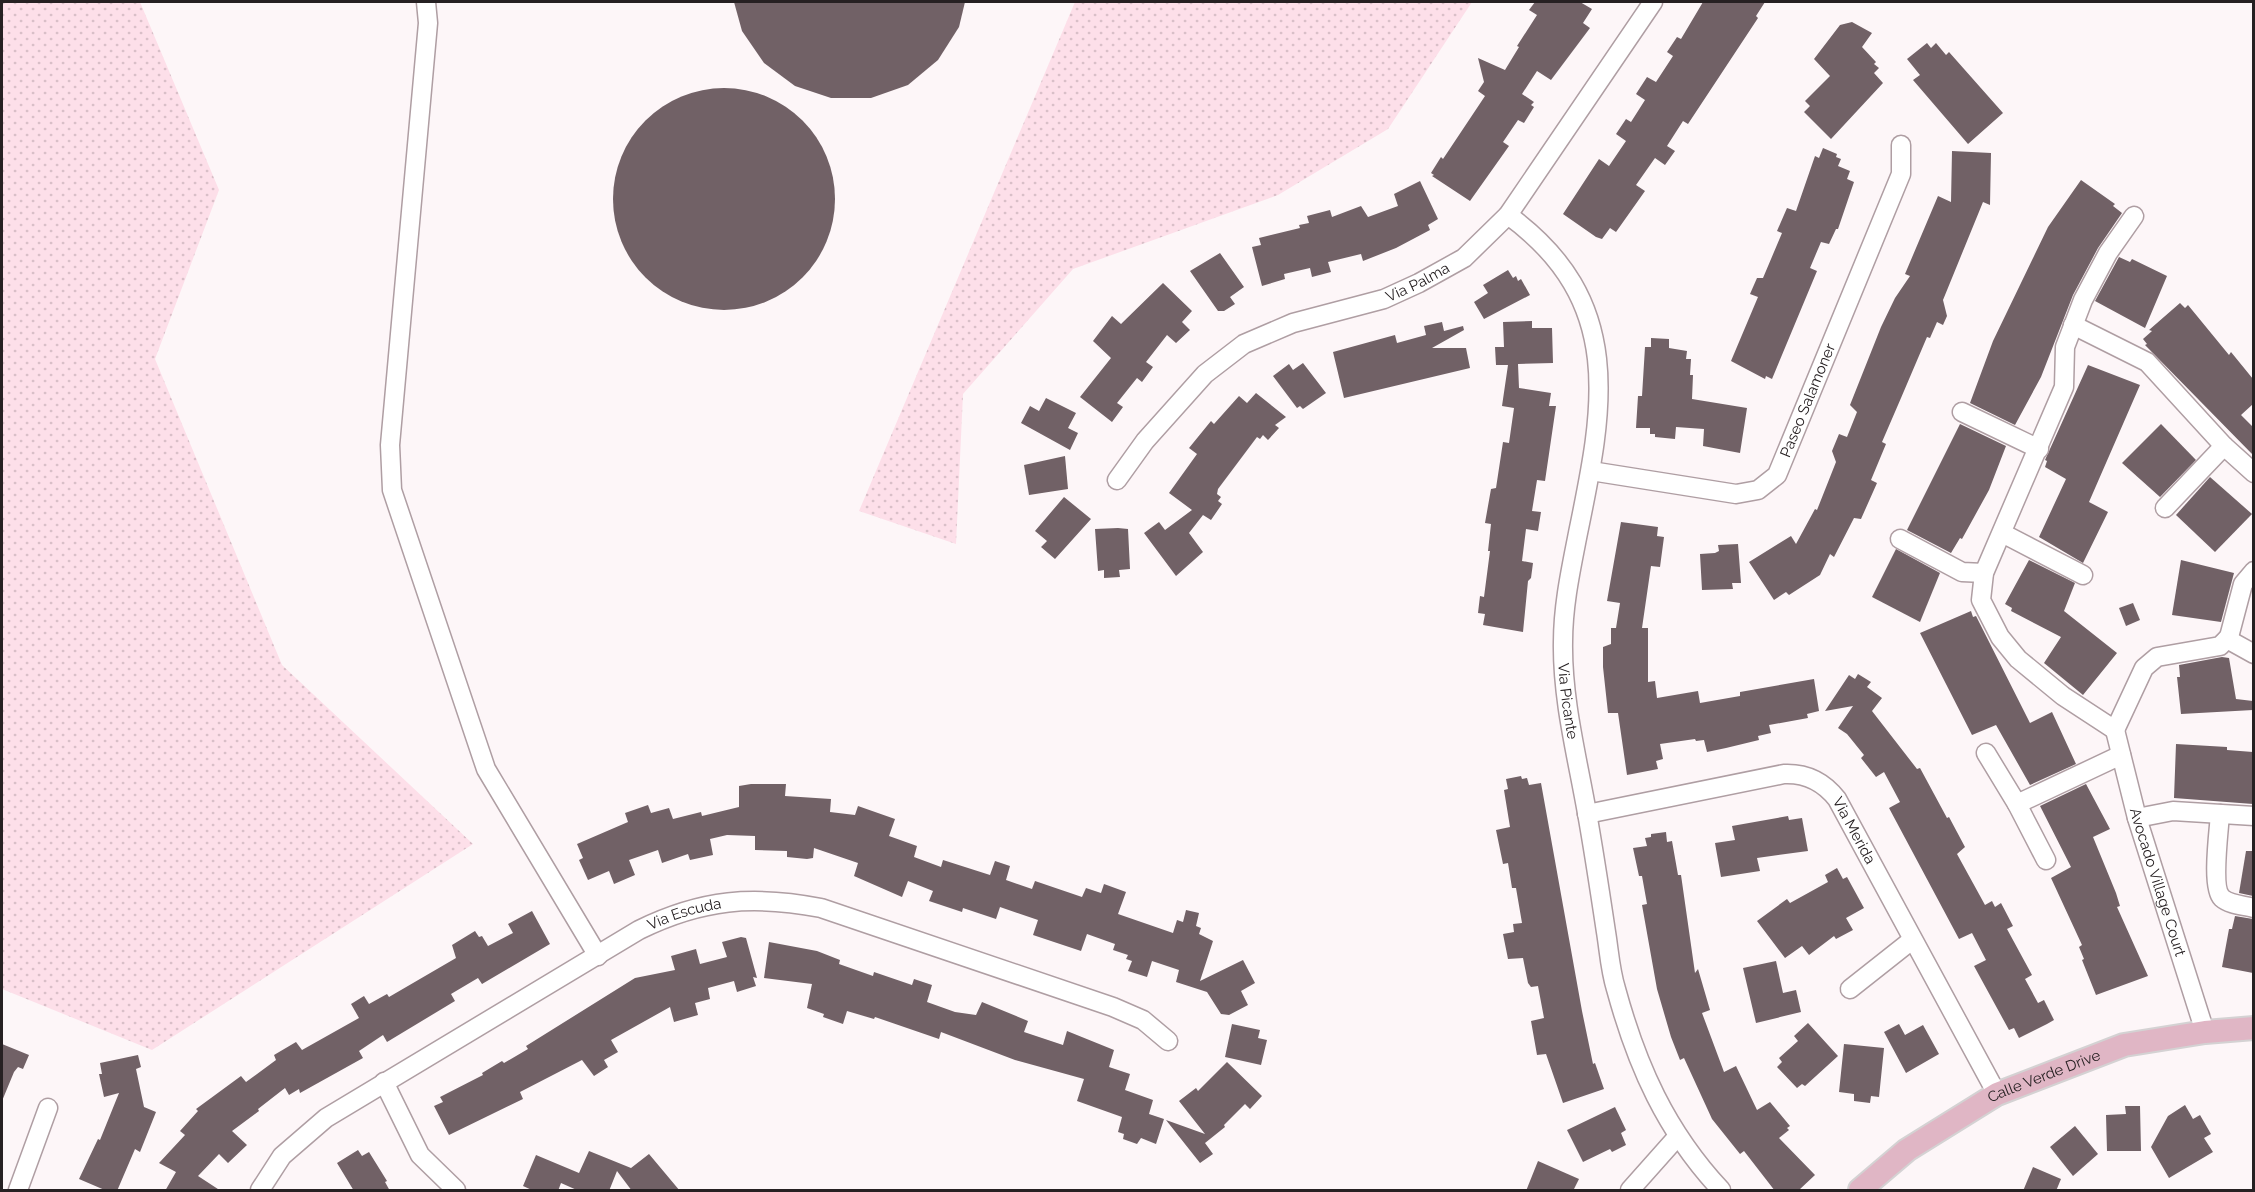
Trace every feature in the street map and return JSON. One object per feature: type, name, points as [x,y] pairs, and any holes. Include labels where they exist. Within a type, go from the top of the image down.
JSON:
[{"type":"main road","name":"Calle Verde Drive","points":[[1860,1191],[1906,1150],[1997,1094],[2124,1045],[2205,1032],[2253,1028]]},
{"type":"street","points":[[426,2],[428,23],[390,446],[392,490],[486,769],[598,956]]},
{"type":"street","name":"Via Palma","points":[[1118,480],[1145,441],[1205,374],[1244,344],[1293,323],[1384,299],[1464,258],[1508,215],[1653,2]]},
{"type":"street","name":"Paseo Salamoner","points":[[1591,471],[1736,494],[1758,490],[1777,475],[1901,174],[1901,145]]},
{"type":"street","name":"Via Picante","points":[[1508,215],[1530,231],[1558,260],[1579,293],[1593,331],[1597,351],[1599,392],[1591,471],[1566,594],[1563,642],[1566,696],[1615,987],[1648,1085],[1694,1162],[1721,1191]]},
{"type":"street","points":[[2134,216],[2108,252],[2073,325],[2065,347],[2064,387],[1984,573],[1981,600],[2000,637],[2018,659],[2063,696],[2115,730],[2144,668],[2157,657],[2220,646],[2228,639],[2243,584],[2253,571]]},
{"type":"street","points":[[2073,325],[2147,362],[2224,446],[2253,473]]},
{"type":"street","points":[[1962,412],[2039,449]]},
{"type":"street","points":[[2166,508],[2224,446]]},
{"type":"street","points":[[2002,533],[2083,575]]},
{"type":"street","points":[[1900,539],[1962,572],[1984,573]]},
{"type":"street","points":[[2228,639],[2253,654]]},
{"type":"street","name":"Avocado Village Court","points":[[2115,730],[2137,818],[2205,1032]]},
{"type":"street","points":[[1986,753],[2017,804],[2046,860]]},
{"type":"street","points":[[2017,804],[2121,755]]},
{"type":"street","name":"Via Merida","points":[[1587,814],[1784,774],[1809,777],[1829,789],[1837,799],[1997,1094]]},
{"type":"street","points":[[2137,818],[2173,811],[2253,816]]},
{"type":"street","points":[[2220,814],[2216,884],[2220,896],[2229,902],[2253,908]]},
{"type":"street","name":"Via Escuda","points":[[260,1191],[289,1151],[326,1118],[662,919],[705,905],[749,900],[795,903],[849,917],[1113,1007],[1143,1020],[1168,1041]]},
{"type":"street","points":[[1850,989],[1912,940]]},
{"type":"street","points":[[384,1082],[420,1155],[456,1191]]},
{"type":"street","points":[[18,1191],[48,1108]]},
{"type":"street","points":[[1630,1191],[1678,1136]]},
{"type":"shaded area","points":[[2,2],[140,2],[219,190],[155,359],[282,665],[473,844],[152,1050],[2,989]]},
{"type":"shaded area","points":[[1075,2],[1472,2],[1388,129],[1278,195],[1073,269],[963,394],[956,544],[859,511]]},
{"type":"building","points":[[734,2],[965,2],[959,27],[938,60],[908,85],[871,98],[831,98],[795,86],[764,63],[742,31]]},
{"type":"building","points":[[1535,2],[1580,2],[1592,9],[1583,23],[1590,28],[1551,80],[1537,71],[1522,94],[1534,102],[1531,105],[1534,107],[1524,123],[1518,120],[1503,142],[1509,146],[1470,201],[1432,176],[1434,175],[1431,173],[1485,96],[1478,91],[1484,82],[1478,58],[1505,70],[1537,15],[1529,10]]},
{"type":"building","points":[[1703,2],[1765,2],[1756,16],[1758,18],[1688,124],[1683,121],[1667,146],[1675,151],[1665,165],[1655,158],[1636,185],[1645,191],[1616,232],[1610,228],[1602,239],[1596,237],[1563,214],[1599,159],[1609,166],[1626,141],[1616,134],[1626,119],[1631,122],[1645,100],[1636,94],[1647,77],[1656,82],[1673,56],[1667,52],[1677,37],[1681,39]]},
{"type":"building","points":[[1852,22],[1872,33],[1862,47],[1876,62],[1874,64],[1879,68],[1874,73],[1883,83],[1831,139],[1804,112],[1810,106],[1805,101],[1830,76],[1814,59],[1840,25]]},
{"type":"building","points":[[1927,43],[1931,48],[1936,43],[1946,55],[1949,52],[2003,113],[1968,144],[1913,80],[1920,75],[1907,59]]},
{"type":"building","points":[[724,88],[746,90],[776,101],[794,113],[810,129],[822,147],[830,167],[835,199],[833,221],[822,251],[810,269],[794,285],[776,297],[756,305],[724,310],[702,308],[672,297],[654,285],[638,269],[626,251],[618,231],[613,199],[615,177],[626,147],[638,129],[654,113],[672,101],[692,93]]},
{"type":"building","points":[[1823,148],[1837,154],[1836,157],[1841,159],[1838,166],[1850,171],[1847,179],[1854,182],[1838,229],[1829,244],[1821,242],[1810,268],[1817,271],[1772,379],[1766,376],[1765,379],[1731,361],[1758,297],[1750,294],[1757,278],[1763,278],[1782,233],[1777,231],[1787,208],[1796,211],[1815,156],[1819,158]]},
{"type":"building","points":[[1952,151],[1991,153],[1990,205],[1983,202],[1943,300],[1947,316],[1943,325],[1937,322],[1930,338],[1927,337],[1882,442],[1886,444],[1871,480],[1877,483],[1861,519],[1854,518],[1834,557],[1830,554],[1820,575],[1789,595],[1786,592],[1774,600],[1749,562],[1791,536],[1796,544],[1815,509],[1817,510],[1836,462],[1832,451],[1839,434],[1847,437],[1857,412],[1850,405],[1881,327],[1895,298],[1910,276],[1905,274],[1938,196],[1951,202]]},
{"type":"building","points":[[2081,180],[2115,204],[2113,206],[2122,213],[2098,248],[2073,295],[2041,377],[2015,425],[1970,403],[1993,341],[2048,227]]},
{"type":"building","points":[[1420,181],[1438,219],[1428,225],[1430,230],[1396,248],[1363,261],[1361,254],[1328,262],[1331,272],[1312,277],[1310,268],[1284,274],[1285,279],[1262,286],[1252,247],[1261,245],[1259,238],[1300,228],[1299,225],[1309,223],[1307,216],[1330,210],[1332,217],[1361,206],[1368,217],[1398,206],[1394,194]]},
{"type":"building","points":[[1220,253],[1244,287],[1230,297],[1235,304],[1224,311],[1218,311],[1190,271]]},
{"type":"building","points":[[2119,257],[2130,262],[2132,259],[2167,276],[2145,328],[2095,301]]},
{"type":"building","points":[[1508,270],[1513,278],[1516,276],[1518,281],[1521,279],[1530,295],[1484,319],[1474,302],[1488,293],[1483,285]]},
{"type":"building","points":[[1163,283],[1192,311],[1182,322],[1190,330],[1176,343],[1167,335],[1146,362],[1153,367],[1142,382],[1137,378],[1117,403],[1123,407],[1112,422],[1080,397],[1111,358],[1093,341],[1112,316],[1121,324]]},
{"type":"building","points":[[2180,303],[2185,308],[2188,305],[2229,355],[2231,352],[2253,379],[2253,404],[2241,415],[2253,427],[2253,455],[2145,345],[2147,344],[2143,339],[2152,331],[2149,330]]},
{"type":"building","points":[[1532,321],[1532,328],[1552,328],[1553,363],[1518,364],[1519,388],[1551,393],[1549,406],[1556,406],[1545,481],[1537,480],[1532,511],[1541,512],[1538,531],[1526,529],[1522,561],[1533,563],[1531,578],[1528,581],[1523,632],[1483,625],[1485,614],[1478,613],[1480,596],[1484,597],[1490,551],[1488,551],[1491,524],[1485,523],[1491,489],[1496,488],[1503,442],[1509,443],[1514,408],[1502,406],[1508,365],[1496,365],[1495,347],[1504,347],[1503,322]]},
{"type":"building","points":[[1442,322],[1444,331],[1463,326],[1464,330],[1432,348],[1466,348],[1470,368],[1344,398],[1333,352],[1395,335],[1397,343],[1426,335],[1424,326]]},
{"type":"building","points":[[1651,338],[1669,339],[1669,348],[1687,351],[1686,359],[1691,359],[1690,375],[1693,375],[1692,399],[1747,408],[1740,453],[1703,446],[1704,429],[1676,427],[1675,439],[1655,437],[1655,434],[1650,434],[1650,428],[1636,428],[1638,396],[1642,396],[1645,347],[1651,347]]},
{"type":"building","points":[[1303,363],[1326,393],[1303,409],[1300,406],[1297,408],[1273,376],[1289,364],[1293,370]]},
{"type":"building","points":[[2088,365],[2140,385],[2089,502],[2108,512],[2083,563],[2039,537],[2066,479],[2045,467],[2047,461],[2045,460]]},
{"type":"building","points":[[1256,393],[1286,417],[1275,425],[1279,428],[1268,440],[1263,435],[1260,439],[1257,437],[1218,489],[1217,494],[1221,497],[1218,501],[1222,504],[1211,520],[1203,515],[1189,533],[1203,552],[1176,576],[1144,533],[1159,522],[1165,530],[1192,510],[1169,493],[1197,454],[1189,448],[1211,421],[1214,424],[1239,396],[1247,403]]},
{"type":"building","points":[[1046,398],[1076,413],[1068,428],[1078,433],[1070,450],[1021,423],[1030,406],[1039,411]]},
{"type":"building","points":[[1960,424],[2006,446],[1989,490],[1962,539],[1960,538],[1951,553],[1907,530]]},
{"type":"building","points":[[2161,424],[2196,460],[2160,497],[2122,463]]},
{"type":"building","points":[[1065,456],[1068,489],[1029,495],[1024,465]]},
{"type":"building","points":[[2210,477],[2252,514],[2215,552],[2176,515]]},
{"type":"building","points":[[1064,497],[1091,519],[1055,559],[1041,547],[1047,541],[1035,531]]},
{"type":"building","points":[[1621,522],[1658,527],[1657,536],[1664,537],[1660,567],[1651,566],[1642,628],[1648,628],[1648,682],[1655,681],[1657,698],[1698,691],[1700,703],[1740,696],[1740,692],[1814,679],[1819,711],[1807,714],[1808,718],[1769,725],[1771,733],[1758,736],[1759,740],[1707,752],[1704,740],[1696,741],[1695,739],[1660,744],[1663,759],[1656,761],[1658,769],[1627,775],[1618,713],[1608,713],[1603,667],[1603,647],[1611,644],[1611,628],[1616,628],[1620,603],[1607,601]]},
{"type":"building","points":[[1095,529],[1128,529],[1130,569],[1119,570],[1120,577],[1104,578],[1104,570],[1098,571]]},
{"type":"building","points":[[1738,544],[1741,583],[1732,583],[1733,589],[1702,590],[1700,554],[1719,551],[1718,545]]},
{"type":"building","points":[[1896,549],[1940,573],[1920,622],[1872,597]]},
{"type":"building","points":[[2029,560],[2075,583],[2064,611],[2117,653],[2083,695],[2044,663],[2061,637],[2011,611],[2012,608],[2005,604]]},
{"type":"building","points":[[2181,560],[2234,573],[2221,622],[2172,615]]},
{"type":"building","points":[[2133,603],[2140,620],[2126,626],[2119,608]]},
{"type":"building","points":[[1971,611],[1973,617],[1976,616],[2030,723],[2052,712],[2076,764],[2030,785],[1996,725],[1972,735],[1920,633]]},
{"type":"building","points":[[2222,657],[2229,658],[2236,699],[2253,701],[2253,710],[2181,714],[2177,677],[2180,677],[2179,665]]},
{"type":"building","points":[[1858,674],[1871,682],[1867,687],[1882,698],[1872,711],[1917,769],[1920,768],[1947,818],[1949,817],[1965,847],[1957,854],[1985,905],[1992,901],[1995,907],[2001,903],[2013,926],[2007,929],[2032,975],[2025,979],[2038,1003],[2044,1000],[2054,1020],[2019,1038],[2014,1028],[2009,1030],[1974,966],[1986,960],[1972,933],[1959,939],[1889,808],[1900,802],[1884,772],[1876,777],[1861,758],[1864,755],[1847,734],[1838,728],[1853,706],[1825,711],[1849,675],[1855,679]]},
{"type":"building","points":[[2176,744],[2227,747],[2227,750],[2253,752],[2253,804],[2174,798]]},
{"type":"building","points":[[1521,776],[1522,779],[1527,778],[1529,785],[1541,783],[1582,1011],[1593,1064],[1595,1063],[1604,1089],[1563,1103],[1546,1054],[1537,1055],[1531,1021],[1544,1018],[1538,986],[1531,987],[1528,983],[1523,958],[1508,959],[1503,934],[1514,932],[1513,924],[1522,923],[1516,888],[1512,888],[1508,863],[1503,864],[1496,830],[1510,827],[1504,790],[1508,789],[1506,779]]},
{"type":"building","points":[[786,784],[785,796],[831,799],[830,812],[855,815],[858,806],[895,819],[889,836],[917,846],[914,857],[941,867],[943,860],[990,875],[995,861],[1010,866],[1006,880],[1032,889],[1035,881],[1082,897],[1086,888],[1101,893],[1104,884],[1126,892],[1118,914],[1173,933],[1177,920],[1183,922],[1186,910],[1199,913],[1196,926],[1201,928],[1199,934],[1213,941],[1200,981],[1243,960],[1255,983],[1241,991],[1248,1005],[1229,1015],[1221,1014],[1207,992],[1176,982],[1179,970],[1152,961],[1147,977],[1128,971],[1132,961],[1126,959],[1128,955],[1113,950],[1115,944],[1087,934],[1081,951],[1033,935],[1038,920],[1000,907],[996,919],[963,908],[962,912],[929,901],[933,891],[908,881],[902,897],[854,876],[858,863],[814,848],[813,858],[807,859],[787,857],[787,851],[755,850],[755,836],[727,835],[710,839],[713,855],[690,860],[688,854],[662,863],[658,850],[629,860],[635,875],[614,884],[609,871],[588,880],[579,860],[583,858],[577,844],[628,822],[625,813],[648,805],[651,813],[669,808],[673,819],[701,812],[702,816],[739,807],[739,786]]},
{"type":"building","points":[[2086,784],[2110,829],[2093,837],[2116,893],[2120,906],[2117,907],[2148,976],[2096,995],[2082,960],[2084,959],[2079,947],[2082,945],[2051,878],[2071,867],[2040,806]]},
{"type":"building","points":[[1788,816],[1789,820],[1802,818],[1808,851],[1757,858],[1760,871],[1721,877],[1715,843],[1735,840],[1732,826]]},
{"type":"building","points":[[1666,832],[1667,842],[1672,841],[1678,875],[1681,875],[1695,973],[1698,969],[1710,1010],[1702,1013],[1724,1072],[1736,1066],[1757,1110],[1770,1102],[1790,1126],[1787,1128],[1789,1130],[1779,1138],[1815,1175],[1799,1190],[1775,1191],[1744,1151],[1740,1154],[1712,1119],[1684,1058],[1680,1060],[1671,1037],[1657,989],[1642,905],[1647,904],[1642,876],[1639,876],[1633,848],[1647,846],[1645,838],[1651,837],[1651,834]]},
{"type":"building","points":[[2246,851],[2253,851],[2253,896],[2239,893]]},
{"type":"building","points":[[1837,868],[1843,879],[1847,877],[1864,908],[1846,918],[1853,930],[1836,939],[1834,936],[1809,955],[1802,946],[1785,958],[1757,921],[1787,899],[1790,903],[1828,882],[1825,875]]},
{"type":"building","points":[[532,911],[550,944],[482,984],[478,978],[451,994],[455,1001],[387,1042],[383,1035],[359,1051],[363,1058],[300,1093],[299,1089],[289,1095],[285,1088],[232,1131],[247,1145],[228,1163],[219,1154],[198,1176],[221,1191],[165,1191],[176,1172],[159,1163],[185,1135],[180,1131],[198,1111],[196,1109],[241,1076],[246,1082],[276,1060],[274,1055],[296,1042],[302,1050],[359,1018],[351,1004],[364,996],[369,1004],[387,994],[389,997],[456,958],[452,945],[475,931],[479,937],[482,936],[488,946],[513,933],[508,924]]},
{"type":"building","points":[[2235,916],[2253,919],[2253,973],[2222,967],[2229,929],[2232,929]]},
{"type":"building","points":[[741,937],[746,938],[757,978],[753,977],[756,986],[737,992],[734,981],[708,988],[710,999],[695,1003],[698,1015],[674,1022],[670,1007],[611,1040],[618,1052],[604,1060],[608,1067],[594,1076],[582,1060],[520,1092],[523,1099],[449,1135],[434,1106],[443,1102],[440,1097],[483,1075],[482,1073],[502,1061],[504,1063],[528,1049],[526,1046],[635,978],[675,970],[671,956],[696,949],[700,964],[727,957],[722,942]]},
{"type":"building","points":[[769,942],[817,951],[840,960],[839,964],[873,976],[874,972],[912,985],[914,979],[932,985],[927,1002],[955,1012],[976,1015],[982,1002],[1028,1021],[1024,1032],[1063,1045],[1067,1031],[1114,1050],[1109,1067],[1130,1074],[1125,1090],[1153,1100],[1149,1114],[1164,1119],[1156,1144],[1141,1138],[1137,1144],[1123,1139],[1124,1134],[1118,1132],[1122,1117],[1077,1101],[1084,1079],[1015,1060],[941,1032],[939,1039],[875,1017],[874,1019],[847,1011],[843,1024],[823,1017],[824,1014],[807,1008],[812,984],[764,978]]},
{"type":"building","points":[[1776,961],[1783,993],[1796,990],[1801,1012],[1756,1023],[1743,968]]},
{"type":"building","points":[[1808,1023],[1838,1056],[1805,1086],[1802,1084],[1797,1088],[1777,1067],[1782,1062],[1779,1058],[1798,1041],[1794,1036]]},
{"type":"building","points":[[1232,1024],[1260,1030],[1258,1038],[1267,1040],[1261,1065],[1225,1057]]},
{"type":"building","points":[[1899,1024],[1905,1035],[1923,1025],[1939,1054],[1906,1073],[1884,1032]]},
{"type":"building","points":[[2,1044],[29,1055],[23,1069],[18,1067],[14,1072],[2,1101]]},
{"type":"building","points":[[1844,1044],[1884,1048],[1879,1097],[1871,1096],[1870,1103],[1854,1101],[1854,1094],[1839,1092]]},
{"type":"building","points":[[138,1055],[141,1067],[136,1069],[144,1107],[156,1112],[140,1152],[135,1149],[117,1191],[107,1191],[79,1179],[98,1139],[100,1140],[119,1093],[104,1097],[99,1074],[102,1074],[100,1063]]},
{"type":"building","points":[[1227,1062],[1262,1096],[1250,1109],[1245,1104],[1224,1125],[1225,1127],[1205,1143],[1213,1154],[1200,1163],[1166,1120],[1205,1134],[1179,1101],[1196,1088],[1198,1091]]},
{"type":"building","points":[[2185,1105],[2193,1119],[2200,1115],[2211,1134],[2204,1138],[2213,1152],[2169,1178],[2151,1147],[2168,1116]]},
{"type":"building","points":[[2125,1106],[2140,1106],[2141,1151],[2107,1151],[2106,1115],[2126,1114]]},
{"type":"building","points":[[1615,1107],[1626,1130],[1621,1133],[1626,1145],[1612,1152],[1610,1149],[1583,1162],[1567,1130]]},
{"type":"building","points":[[2075,1126],[2098,1154],[2073,1176],[2050,1147]]},
{"type":"building","points":[[358,1150],[362,1156],[369,1152],[387,1181],[385,1182],[390,1191],[354,1191],[337,1163]]},
{"type":"building","points":[[589,1151],[631,1168],[649,1154],[680,1191],[632,1191],[617,1171],[609,1191],[579,1191],[561,1183],[558,1191],[534,1191],[523,1186],[536,1155],[579,1173]]},
{"type":"building","points":[[1538,1161],[1579,1179],[1573,1191],[1526,1191]]},
{"type":"building","points":[[2033,1167],[2061,1179],[2056,1191],[2023,1191]]}]
